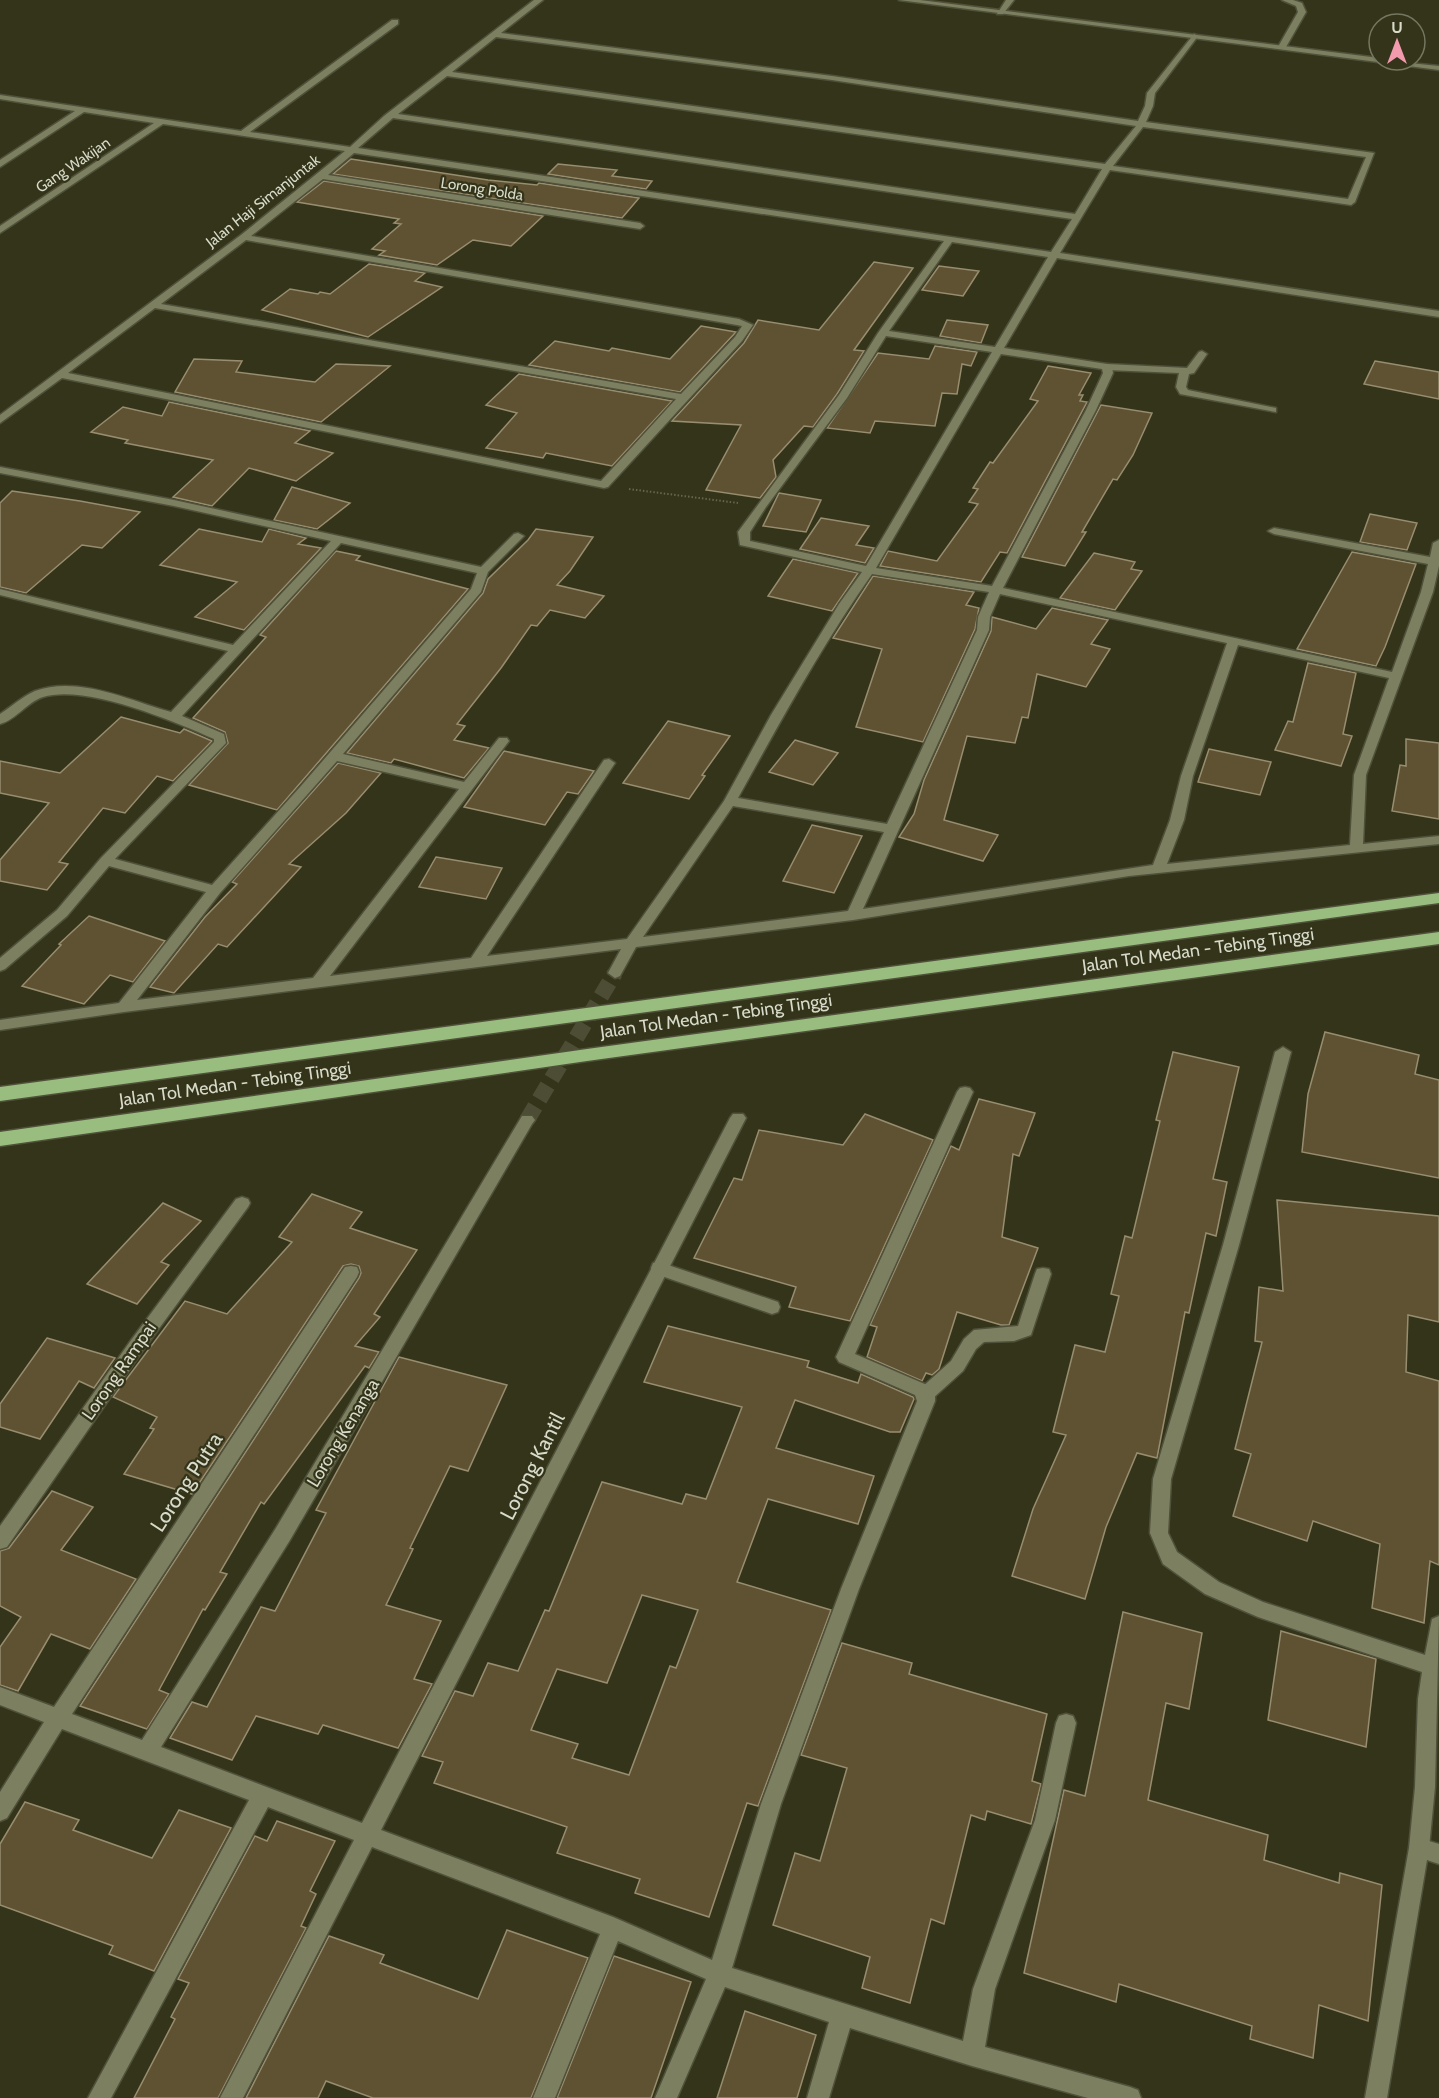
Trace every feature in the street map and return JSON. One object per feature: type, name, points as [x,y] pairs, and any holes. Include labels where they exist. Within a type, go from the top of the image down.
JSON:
[{"type":"highway","name":"Jalan Tol Medan - Tebing Tinggi","points":[[0,1094],[1439,898]]},
{"type":"highway","name":"Jalan Tol Medan - Tebing Tinggi","points":[[0,1139],[587,1055],[1439,938]]},
{"type":"street","name":"Jalan Haji Simanjuntak","points":[[0,420],[244,237],[321,176],[391,115],[539,0]]},
{"type":"street","points":[[903,0],[939,2],[1000,12],[1367,58]]},
{"type":"street","points":[[1000,12],[1010,0]]},
{"type":"street","points":[[1282,47],[1302,12],[1299,5],[1286,0]]},
{"type":"street","points":[[242,134],[395,22]]},
{"type":"street","points":[[445,73],[1351,202],[1371,155],[1141,124],[832,78],[496,35]]},
{"type":"street","points":[[615,973],[631,944],[730,801],[777,715],[845,604],[869,570],[995,352],[1107,168],[1141,124],[1149,106],[1151,93],[1194,36]]},
{"type":"street","points":[[0,97],[1439,314]]},
{"type":"street","points":[[0,164],[82,110]]},
{"type":"street","points":[[391,115],[1077,217]]},
{"type":"street","name":"Gang Wakijan","points":[[0,230],[161,122]]},
{"type":"street","name":"Lorong Polda","points":[[321,176],[640,226]]},
{"type":"street","points":[[61,375],[604,485],[739,339],[748,325],[739,321],[244,237]]},
{"type":"street","points":[[950,239],[883,333],[843,396],[761,506],[744,532],[744,543],[869,570],[996,590],[1395,676]]},
{"type":"street","points":[[152,305],[683,397]]},
{"type":"street","points":[[883,333],[995,352],[1107,367],[1185,371],[1190,370],[1202,354]]},
{"type":"street","points":[[853,915],[983,630],[984,617],[996,590],[1091,410],[1108,373],[1107,367]]},
{"type":"street","points":[[1185,371],[1181,387],[1184,392],[1272,410]]},
{"type":"street","points":[[0,470],[174,502],[483,571]]},
{"type":"street","points":[[1274,531],[1433,561]]},
{"type":"street","points":[[123,1007],[215,890],[477,590],[483,571],[518,536]]},
{"type":"street","points":[[174,717],[340,538]]},
{"type":"street","points":[[1356,850],[1360,775],[1427,591],[1439,543]]},
{"type":"street","points":[[0,592],[236,649]]},
{"type":"street","points":[[1158,869],[1177,820],[1187,776],[1234,641]]},
{"type":"street","points":[[0,720],[38,694],[63,690],[91,693],[174,717],[220,737],[220,743],[106,861],[62,913],[0,966]]},
{"type":"street","points":[[318,982],[503,741]]},
{"type":"street","points":[[334,756],[467,787]]},
{"type":"street","points":[[476,962],[609,762]]},
{"type":"street","points":[[730,801],[892,829]]},
{"type":"street","points":[[0,1025],[123,1007],[853,915],[1158,869],[1439,840]]},
{"type":"street","points":[[106,861],[215,890]]},
{"type":"street","points":[[1283,1052],[1231,1245],[1162,1479],[1158,1533],[1170,1558],[1212,1588],[1258,1609],[1433,1667]]},
{"type":"street","points":[[926,1394],[845,1357],[965,1092]]},
{"type":"street","name":"Lorong Kantil","points":[[231,2098],[738,1118]]},
{"type":"street","name":"Lorong Kenanga","points":[[150,1747],[283,1534],[527,1120]]},
{"type":"street","name":"Lorong Rampai","points":[[0,1541],[135,1348],[242,1203]]},
{"type":"street","points":[[659,1268],[772,1307]]},
{"type":"street","name":"Lorong Putra","points":[[0,1812],[58,1718],[351,1272]]},
{"type":"street","points":[[666,2098],[718,1974],[771,1804],[850,1589],[926,1401],[926,1394],[957,1366],[970,1344],[980,1335],[1014,1334],[1025,1330],[1043,1274]]},
{"type":"street","points":[[1376,2098],[1429,1851],[1425,1787],[1428,1699],[1439,1625]]},
{"type":"street","points":[[0,1696],[58,1718],[150,1747],[262,1797],[614,1928],[718,1974],[842,2016],[972,2055],[1130,2098]]},
{"type":"street","points":[[972,2055],[984,1989],[1045,1820],[1066,1723]]},
{"type":"street","points":[[99,2098],[262,1797]]},
{"type":"street","points":[[544,2098],[614,1928]]},
{"type":"street","points":[[818,2098],[842,2016]]},
{"type":"path","points":[[604,485],[761,506]]},
{"type":"building","points":[[351,159],[488,180],[537,185],[539,183],[639,198],[622,218],[333,174]]},
{"type":"building","points":[[558,164],[617,170],[612,176],[652,181],[646,189],[548,174]]},
{"type":"building","points":[[324,181],[543,216],[511,246],[473,240],[437,265],[379,255],[385,251],[372,249],[401,224],[394,223],[399,219],[297,202]]},
{"type":"building","points":[[874,262],[913,268],[854,350],[864,351],[813,427],[804,426],[773,460],[776,477],[760,498],[706,490],[741,425],[672,421],[744,343],[758,320],[819,330]]},
{"type":"building","points":[[369,264],[425,273],[415,281],[442,287],[368,337],[262,310],[290,289],[330,294]]},
{"type":"building","points":[[939,266],[979,271],[963,296],[922,290]]},
{"type":"building","points":[[947,320],[988,325],[981,343],[940,336]]},
{"type":"building","points":[[701,326],[736,332],[680,392],[529,365],[555,341],[609,351],[612,348],[670,359]]},
{"type":"building","points":[[935,346],[977,352],[971,366],[962,364],[957,394],[942,393],[935,426],[875,421],[870,433],[827,428],[878,353],[929,359]]},
{"type":"building","points":[[194,359],[242,361],[236,372],[315,382],[336,364],[390,366],[321,422],[175,392]]},
{"type":"building","points":[[1375,361],[1439,372],[1439,399],[1364,384]]},
{"type":"building","points":[[1048,366],[1091,373],[1079,395],[1083,395],[1080,401],[1087,402],[1007,553],[1000,552],[981,582],[880,566],[888,551],[937,561],[978,504],[969,502],[978,489],[973,488],[990,462],[993,463],[1038,401],[1030,399]]},
{"type":"building","points":[[519,374],[672,401],[612,466],[546,453],[543,458],[486,448],[517,413],[486,405]]},
{"type":"building","points":[[169,402],[310,431],[295,443],[333,453],[296,481],[249,468],[212,506],[173,497],[213,460],[125,443],[128,440],[91,432],[123,407],[162,416]]},
{"type":"building","points":[[1101,405],[1152,413],[1133,455],[1117,480],[1113,479],[1082,532],[1086,532],[1065,566],[1022,557]]},
{"type":"building","points":[[292,487],[350,503],[317,529],[274,520]]},
{"type":"building","points":[[12,491],[140,512],[102,548],[82,545],[26,593],[0,587],[0,503]]},
{"type":"building","points":[[779,493],[821,500],[806,532],[763,526]]},
{"type":"building","points":[[1370,514],[1417,523],[1407,550],[1360,542]]},
{"type":"building","points":[[821,518],[869,526],[856,545],[874,548],[865,563],[800,549]]},
{"type":"building","points":[[199,529],[262,542],[269,529],[306,538],[298,544],[321,548],[244,630],[195,617],[237,582],[160,565]]},
{"type":"building","points":[[536,529],[593,537],[570,571],[557,585],[604,596],[585,618],[550,610],[537,626],[531,625],[457,724],[465,726],[454,740],[489,748],[464,778],[394,759],[391,763],[347,753],[483,593],[488,579],[528,540]]},
{"type":"building","points":[[336,551],[360,556],[356,560],[468,589],[277,810],[189,785],[228,743],[225,732],[193,718],[266,637],[260,635]]},
{"type":"building","points":[[1352,552],[1416,564],[1376,666],[1297,649]]},
{"type":"building","points":[[1094,553],[1135,562],[1131,569],[1142,571],[1115,610],[1060,598]]},
{"type":"building","points":[[793,559],[858,573],[832,611],[768,596]]},
{"type":"building","points":[[873,576],[974,592],[966,605],[979,608],[975,629],[923,742],[856,727],[882,649],[833,638]]},
{"type":"building","points":[[1052,608],[1108,620],[1091,644],[1110,649],[1086,687],[1037,674],[1028,718],[1022,717],[1015,743],[967,736],[944,820],[998,835],[983,861],[899,837],[914,814],[924,780],[991,631],[992,617],[1036,629]]},
{"type":"building","points":[[1308,663],[1356,673],[1343,734],[1352,736],[1341,766],[1275,750],[1288,721],[1293,722]]},
{"type":"building","points":[[121,717],[180,733],[184,729],[212,741],[173,781],[157,776],[125,813],[103,808],[59,862],[68,864],[47,890],[0,881],[0,860],[49,803],[0,793],[0,761],[60,773]]},
{"type":"building","points":[[668,721],[730,736],[702,775],[705,776],[689,799],[623,783]]},
{"type":"building","points":[[1406,739],[1439,743],[1439,819],[1392,811],[1400,765],[1406,766]]},
{"type":"building","points":[[795,740],[838,753],[813,785],[769,772]]},
{"type":"building","points":[[1209,749],[1271,762],[1260,795],[1198,782]]},
{"type":"building","points":[[504,751],[594,771],[578,794],[567,792],[545,825],[464,807]]},
{"type":"building","points":[[338,763],[381,773],[346,813],[289,864],[301,867],[227,947],[218,944],[174,993],[150,987],[205,917],[237,884],[232,882]]},
{"type":"building","points":[[812,825],[862,836],[834,893],[783,881]]},
{"type":"building","points":[[436,857],[502,868],[486,899],[419,887]]},
{"type":"building","points":[[89,916],[165,941],[133,982],[110,975],[84,1004],[22,986],[61,945],[59,944]]},
{"type":"building","points":[[1325,1032],[1419,1055],[1415,1074],[1439,1080],[1439,1178],[1302,1152],[1308,1094]]},
{"type":"building","points":[[1173,1052],[1239,1067],[1213,1179],[1227,1182],[1216,1236],[1206,1233],[1189,1313],[1185,1312],[1157,1458],[1137,1453],[1106,1527],[1085,1599],[1012,1576],[1033,1509],[1066,1435],[1053,1432],[1075,1345],[1105,1352],[1119,1296],[1111,1294],[1125,1236],[1132,1238],[1160,1121],[1156,1120]]},
{"type":"building","points":[[979,1099],[1035,1113],[1019,1156],[1013,1154],[1002,1237],[1038,1248],[1009,1325],[1001,1325],[957,1312],[939,1369],[932,1375],[926,1373],[922,1381],[867,1357],[877,1327],[870,1325],[951,1146],[959,1150]]},
{"type":"building","points":[[865,1114],[933,1140],[850,1321],[789,1307],[796,1287],[694,1258],[734,1178],[742,1180],[759,1130],[843,1145]]},
{"type":"building","points":[[312,1194],[362,1212],[350,1228],[417,1250],[374,1314],[380,1317],[355,1346],[379,1352],[369,1368],[365,1366],[264,1504],[261,1502],[220,1572],[227,1574],[205,1610],[203,1609],[159,1690],[169,1694],[147,1729],[80,1706],[359,1278],[361,1273],[359,1266],[351,1264],[343,1266],[192,1494],[124,1474],[154,1429],[150,1428],[157,1417],[113,1397],[185,1301],[227,1314],[292,1242],[279,1237]]},
{"type":"building","points":[[1277,1200],[1439,1216],[1439,1322],[1408,1315],[1406,1372],[1439,1381],[1439,1565],[1430,1561],[1424,1623],[1372,1608],[1380,1544],[1313,1521],[1307,1541],[1233,1516],[1251,1454],[1235,1449],[1262,1342],[1255,1341],[1259,1287],[1283,1291]]},
{"type":"building","points":[[163,1203],[201,1221],[161,1262],[169,1265],[137,1304],[87,1284]]},
{"type":"building","points":[[668,1326],[809,1361],[807,1367],[858,1383],[861,1374],[914,1399],[900,1432],[890,1432],[795,1400],[776,1448],[874,1476],[858,1524],[768,1499],[737,1582],[831,1610],[758,1806],[747,1803],[709,1917],[635,1893],[640,1879],[557,1853],[567,1827],[434,1783],[443,1762],[422,1756],[455,1691],[473,1696],[488,1663],[518,1671],[545,1610],[549,1611],[602,1482],[682,1504],[686,1494],[706,1499],[742,1407],[644,1382]],"holes":[[[642,1595],[698,1610],[676,1668],[670,1666],[629,1775],[572,1758],[578,1744],[531,1730],[557,1669],[607,1683]]]},
{"type":"building","points":[[47,1338],[115,1358],[94,1388],[79,1381],[40,1439],[0,1427],[0,1404]]},
{"type":"building","points":[[399,1357],[507,1385],[468,1471],[450,1466],[410,1548],[413,1549],[386,1605],[441,1621],[414,1679],[432,1684],[398,1748],[323,1725],[318,1734],[256,1716],[232,1760],[170,1738],[192,1702],[207,1707],[261,1607],[275,1611],[326,1513],[316,1510]]},
{"type":"building","points":[[52,1491],[93,1507],[61,1550],[136,1579],[90,1649],[51,1634],[18,1691],[0,1685],[0,1647],[21,1617],[0,1606],[0,1551],[9,1548]]},
{"type":"building","points":[[1123,1612],[1202,1633],[1189,1709],[1166,1703],[1148,1800],[1268,1835],[1264,1860],[1339,1883],[1340,1873],[1382,1885],[1368,2021],[1319,2005],[1313,2058],[1250,2039],[1252,2026],[1119,1984],[1116,2002],[1024,1973],[1064,1790],[1085,1796]]},
{"type":"building","points":[[1281,1631],[1376,1659],[1366,1747],[1268,1720]]},
{"type":"building","points":[[842,1643],[912,1663],[909,1674],[1047,1714],[1032,1781],[1041,1784],[1031,1824],[987,1811],[985,1820],[971,1815],[944,1924],[931,1919],[910,2003],[862,1988],[870,1957],[773,1925],[795,1853],[820,1861],[847,1768],[801,1755]]},
{"type":"building","points":[[25,1802],[79,1820],[73,1830],[152,1858],[179,1810],[231,1828],[154,1971],[109,1954],[113,1946],[0,1905],[0,1844]]},
{"type":"building","points":[[277,1821],[335,1841],[310,1891],[316,1894],[301,1926],[306,1928],[218,2098],[134,2098],[175,2019],[171,2017],[189,1983],[178,1979],[255,1836],[267,1841]]},
{"type":"building","points":[[507,1930],[588,1958],[531,2098],[373,2098],[326,2081],[318,2098],[246,2098],[329,1936],[384,1955],[380,1963],[478,1999]]},
{"type":"building","points":[[614,1956],[691,1982],[651,2098],[557,2098]]},
{"type":"building","points":[[745,2011],[816,2035],[797,2098],[717,2098]]},
{"type":"tunnel","points":[[527,1120],[615,973]]}]
